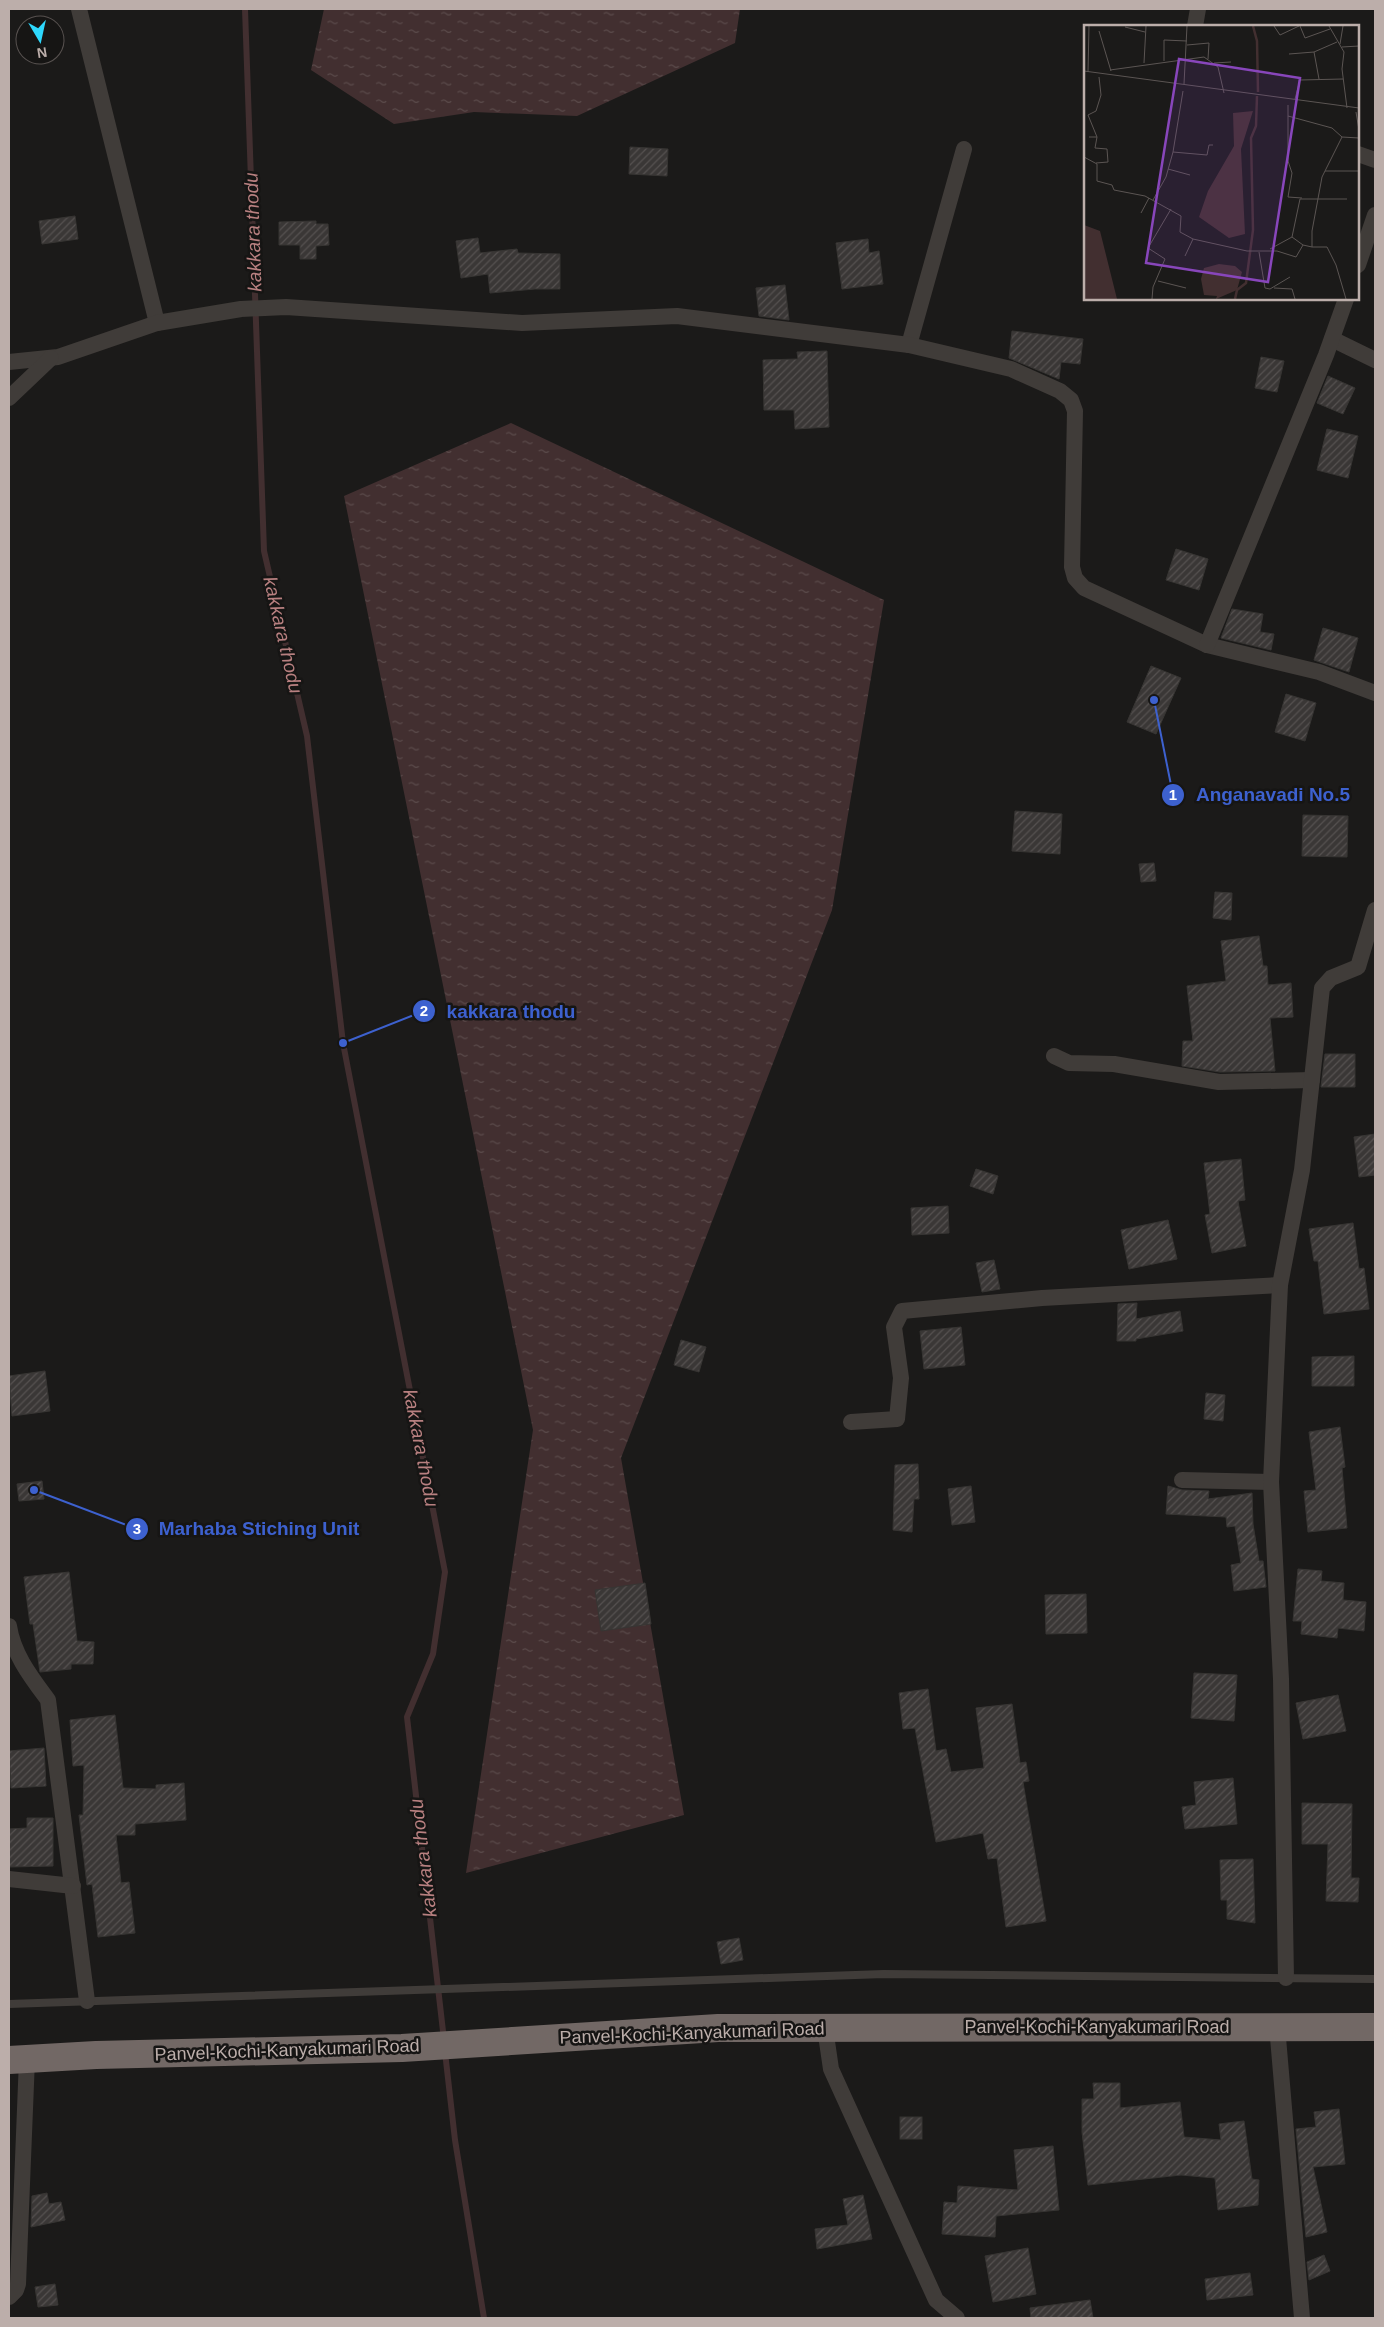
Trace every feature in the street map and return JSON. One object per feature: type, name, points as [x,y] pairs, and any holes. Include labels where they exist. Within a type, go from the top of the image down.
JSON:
[{"type":"highway","name":"Panvel-Kochi-Kanyakumari Road","points":[[18,2059],[96,2055],[402,2048],[718,2028],[1375,2026]]},
{"type":"street","points":[[79,9],[157,323]]},
{"type":"street","points":[[1195,25],[1198,9]]},
{"type":"street","points":[[909,345],[964,149]]},
{"type":"street","points":[[1359,154],[1375,160]]},
{"type":"street","points":[[1359,261],[1375,215]]},
{"type":"street","points":[[1207,645],[1332,339],[1346,300]]},
{"type":"street","points":[[9,362],[68,355],[157,323],[241,309],[286,307],[522,323],[677,316],[909,345],[1011,369],[1060,391],[1070,400],[1075,411],[1072,567],[1075,578],[1084,588],[1207,645],[1319,672],[1375,693]]},
{"type":"street","points":[[1332,339],[1375,360]]},
{"type":"street","points":[[9,398],[51,358]]},
{"type":"street","points":[[1286,1978],[1281,1679],[1271,1482],[1280,1285],[1302,1170],[1322,988],[1331,978],[1358,967],[1375,910]]},
{"type":"street","points":[[1054,1056],[1069,1064],[1114,1064],[1219,1082],[1312,1080]]},
{"type":"street","points":[[851,1422],[897,1419],[901,1378],[894,1326],[902,1311],[1042,1298],[1280,1285]]},
{"type":"street","points":[[1182,1480],[1271,1482]]},
{"type":"street","points":[[9,1626],[12,1642],[31,1676],[48,1700],[74,1886],[87,2001]]},
{"type":"street","points":[[9,1879],[74,1886]]},
{"type":"street","points":[[1277,2026],[1302,2318]]},
{"type":"street","points":[[825,2028],[831,2069],[936,2300],[957,2318]]},
{"type":"street","points":[[9,2297],[16,2290],[18,2284],[18,2059]]},
{"type":"lane","points":[[9,2004],[884,1974],[1375,1979]]},
{"type":"water","points":[[324,9],[740,9],[735,43],[577,116],[474,112],[394,124],[311,70]]},
{"type":"water","points":[[511,423],[884,600],[832,910],[621,1458],[684,1815],[466,1873],[533,1430],[344,496]]},
{"type":"building","points":[[630,147],[668,149],[667,176],[629,174]]},
{"type":"building","points":[[75,216],[78,239],[42,244],[39,221]]},
{"type":"building","points":[[316,221],[316,224],[328,224],[329,245],[316,246],[316,259],[300,259],[300,245],[279,245],[279,222]]},
{"type":"building","points":[[478,238],[480,253],[517,249],[518,253],[560,254],[560,289],[490,293],[488,274],[461,278],[456,241]]},
{"type":"building","points":[[868,239],[869,253],[879,251],[883,284],[842,289],[836,243]]},
{"type":"building","points":[[785,285],[789,320],[759,316],[756,288]]},
{"type":"building","points":[[1012,331],[1083,339],[1080,364],[1061,362],[1059,379],[1009,358]]},
{"type":"building","points":[[827,351],[829,427],[795,429],[794,410],[764,410],[763,360],[798,359],[797,352]]},
{"type":"building","points":[[1261,357],[1284,361],[1277,392],[1255,388]]},
{"type":"building","points":[[1328,376],[1355,388],[1343,414],[1317,403]]},
{"type":"building","points":[[1327,429],[1358,436],[1348,478],[1317,470]]},
{"type":"building","points":[[1176,549],[1208,559],[1199,590],[1166,580]]},
{"type":"building","points":[[1232,609],[1263,614],[1260,632],[1274,634],[1271,650],[1221,638]]},
{"type":"building","points":[[1323,628],[1358,638],[1349,672],[1314,660]]},
{"type":"building","points":[[1151,666],[1181,678],[1156,734],[1127,722]]},
{"type":"building","points":[[1286,694],[1316,703],[1305,741],[1275,732]]},
{"type":"building","points":[[1015,811],[1062,814],[1060,854],[1012,851]]},
{"type":"building","points":[[1303,815],[1348,816],[1347,857],[1302,856]]},
{"type":"building","points":[[1154,863],[1156,881],[1141,882],[1139,864]]},
{"type":"building","points":[[1215,892],[1232,893],[1231,920],[1213,918]]},
{"type":"building","points":[[1259,936],[1263,966],[1267,966],[1268,985],[1291,983],[1293,1017],[1270,1018],[1275,1071],[1220,1072],[1182,1066],[1183,1041],[1193,1041],[1187,986],[1226,981],[1221,941]]},
{"type":"building","points":[[1325,1054],[1355,1054],[1355,1087],[1321,1087]]},
{"type":"building","points":[[1375,1134],[1375,1175],[1359,1177],[1354,1137]]},
{"type":"building","points":[[1241,1159],[1245,1200],[1238,1201],[1246,1246],[1212,1253],[1205,1215],[1210,1214],[1204,1163]]},
{"type":"building","points":[[976,1169],[998,1176],[993,1194],[970,1186]]},
{"type":"building","points":[[948,1206],[949,1233],[912,1235],[911,1208]]},
{"type":"building","points":[[1168,1220],[1177,1259],[1129,1269],[1121,1230]]},
{"type":"building","points":[[1353,1223],[1359,1269],[1364,1268],[1369,1309],[1324,1314],[1318,1261],[1314,1261],[1309,1229]]},
{"type":"building","points":[[994,1260],[1000,1289],[982,1292],[976,1263]]},
{"type":"building","points":[[1137,1303],[1136,1319],[1180,1311],[1183,1331],[1136,1339],[1136,1341],[1117,1341],[1118,1304]]},
{"type":"building","points":[[961,1327],[965,1365],[924,1369],[920,1331]]},
{"type":"building","points":[[681,1340],[706,1347],[699,1372],[674,1365]]},
{"type":"building","points":[[1354,1356],[1354,1386],[1312,1386],[1312,1357]]},
{"type":"building","points":[[45,1371],[50,1411],[12,1416],[9,1376]]},
{"type":"building","points":[[1206,1393],[1225,1395],[1223,1421],[1204,1419]]},
{"type":"building","points":[[1340,1427],[1345,1467],[1342,1468],[1347,1528],[1308,1532],[1304,1491],[1316,1490],[1309,1432]]},
{"type":"building","points":[[918,1464],[919,1499],[914,1499],[912,1532],[893,1530],[895,1465]]},
{"type":"building","points":[[42,1481],[44,1499],[19,1501],[17,1484]]},
{"type":"building","points":[[971,1486],[975,1522],[952,1525],[948,1489]]},
{"type":"building","points":[[1168,1486],[1182,1490],[1209,1491],[1208,1499],[1252,1493],[1253,1524],[1259,1561],[1263,1561],[1266,1587],[1234,1591],[1231,1565],[1241,1563],[1235,1526],[1227,1527],[1226,1517],[1166,1514]]},
{"type":"building","points":[[1298,1569],[1322,1571],[1321,1581],[1344,1583],[1343,1600],[1366,1602],[1364,1631],[1338,1628],[1337,1638],[1301,1634],[1302,1621],[1293,1621]]},
{"type":"building","points":[[69,1572],[77,1641],[94,1642],[93,1664],[71,1664],[71,1669],[40,1672],[33,1624],[30,1624],[24,1577]]},
{"type":"building","points":[[645,1583],[651,1624],[601,1631],[595,1590]]},
{"type":"building","points":[[1086,1594],[1087,1633],[1046,1634],[1045,1595]]},
{"type":"building","points":[[1194,1673],[1237,1675],[1234,1721],[1191,1718]]},
{"type":"building","points":[[928,1689],[936,1751],[946,1749],[951,1772],[984,1768],[976,1708],[1012,1704],[1020,1763],[1026,1762],[1029,1781],[1023,1782],[1046,1921],[1006,1927],[997,1858],[988,1859],[983,1833],[936,1842],[915,1728],[903,1729],[899,1693]]},
{"type":"building","points":[[1338,1695],[1346,1731],[1303,1739],[1296,1703]]},
{"type":"building","points":[[115,1715],[123,1788],[156,1789],[156,1785],[184,1783],[186,1820],[135,1824],[135,1835],[116,1835],[121,1883],[129,1882],[135,1933],[98,1937],[92,1884],[87,1885],[79,1815],[83,1815],[84,1765],[73,1766],[70,1720]]},
{"type":"building","points":[[44,1748],[46,1786],[11,1788],[9,1751]]},
{"type":"building","points":[[1233,1778],[1237,1824],[1185,1829],[1182,1807],[1196,1805],[1194,1782]]},
{"type":"building","points":[[1302,1803],[1352,1804],[1351,1878],[1359,1878],[1358,1902],[1326,1901],[1328,1844],[1302,1844]]},
{"type":"building","points":[[27,1818],[53,1818],[53,1866],[9,1867],[9,1829],[27,1828]]},
{"type":"building","points":[[1253,1859],[1255,1923],[1227,1919],[1227,1900],[1221,1900],[1220,1860]]},
{"type":"building","points":[[739,1938],[743,1960],[721,1964],[717,1942]]},
{"type":"building","points":[[1093,2083],[1120,2083],[1120,2108],[1180,2102],[1184,2137],[1221,2140],[1219,2124],[1244,2121],[1252,2179],[1259,2180],[1258,2205],[1218,2210],[1215,2178],[1181,2175],[1088,2185],[1082,2132],[1082,2099],[1094,2099]]},
{"type":"building","points":[[1339,2109],[1345,2164],[1313,2167],[1327,2232],[1306,2237],[1296,2129],[1316,2127],[1314,2112]]},
{"type":"building","points":[[900,2117],[922,2117],[922,2139],[900,2139]]},
{"type":"building","points":[[1053,2146],[1059,2210],[996,2216],[995,2237],[942,2234],[944,2202],[957,2203],[958,2186],[1018,2190],[1014,2150]]},
{"type":"building","points":[[47,2193],[49,2204],[61,2202],[65,2220],[31,2227],[32,2196]]},
{"type":"building","points":[[863,2195],[872,2239],[817,2249],[815,2229],[848,2225],[843,2199]]},
{"type":"building","points":[[1028,2248],[1036,2294],[993,2302],[985,2256]]},
{"type":"building","points":[[1324,2255],[1330,2271],[1309,2280],[1307,2262]]},
{"type":"building","points":[[1250,2273],[1253,2295],[1207,2300],[1205,2279]]},
{"type":"building","points":[[55,2284],[58,2305],[38,2307],[35,2287]]},
{"type":"building","points":[[1090,2300],[1093,2318],[1031,2318],[1030,2308]]},
{"type":"waterway","name":"kakkara thodu","points":[[245,9],[264,551],[307,736],[343,1043],[445,1572],[433,1654],[407,1717],[444,2040]]},
{"type":"waterway","name":"kakkara thodu","points":[[445,2052],[455,2140],[484,2318]]},
{"type":"place","name":"Anganavadi No.5","points":[[1154,700]]},
{"type":"place","name":"kakkara thodu","points":[[343,1043]]},
{"type":"place","name":"Marhaba Stiching Unit","points":[[34,1490]]}]
